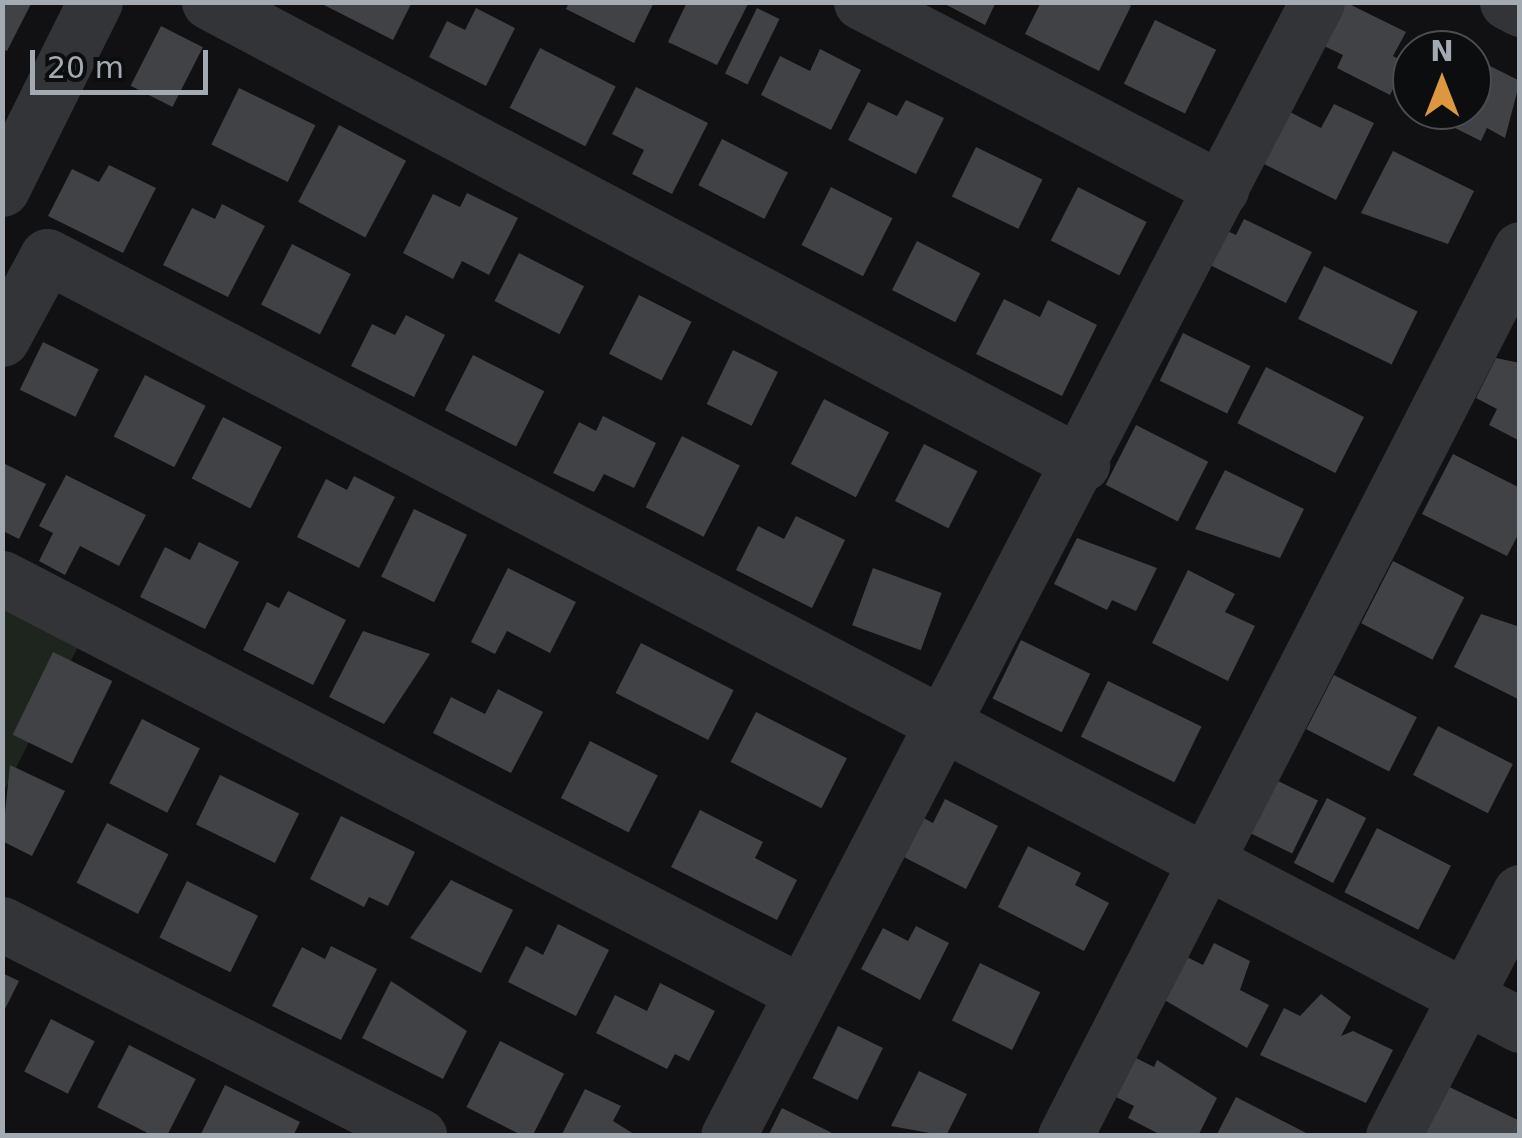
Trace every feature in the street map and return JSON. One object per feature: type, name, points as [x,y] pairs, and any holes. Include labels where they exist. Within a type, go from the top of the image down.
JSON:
[{"type":"street","points":[[2,189],[96,2]]},
{"type":"street","points":[[209,2],[1082,464]]},
{"type":"street","points":[[861,2],[1221,189]]},
{"type":"street","points":[[728,1136],[1082,464],[1317,2]]},
{"type":"street","points":[[1507,2],[1520,9]]},
{"type":"street","points":[[1065,1136],[1520,249]]},
{"type":"street","points":[[2,339],[46,256],[1520,1025]]},
{"type":"street","points":[[2,578],[801,992]]},
{"type":"street","points":[[1393,1136],[1520,892]]},
{"type":"street","points":[[2,924],[419,1136]]},
{"type":"shaded area","points":[[3,603],[80,643],[3,793]]},
{"type":"building","points":[[2,2],[32,2],[7,51],[2,49]]},
{"type":"building","points":[[318,2],[412,2],[393,40]]},
{"type":"building","points":[[569,2],[654,2],[634,43],[566,9]]},
{"type":"building","points":[[687,2],[749,2],[717,65],[668,42]]},
{"type":"building","points":[[941,2],[996,2],[985,25]]},
{"type":"building","points":[[1041,2],[1123,2],[1131,6],[1099,71],[1025,34]]},
{"type":"building","points":[[1345,2],[1402,30],[1392,30],[1390,95],[1337,68],[1343,55],[1324,46]]},
{"type":"building","points":[[476,8],[515,28],[486,86],[429,57],[447,21],[465,30]]},
{"type":"building","points":[[757,8],[779,19],[747,85],[725,74]]},
{"type":"building","points":[[1155,20],[1216,50],[1185,114],[1124,84]]},
{"type":"building","points":[[161,26],[203,47],[172,107],[131,86]]},
{"type":"building","points":[[540,48],[616,87],[585,146],[510,108]]},
{"type":"building","points":[[820,49],[861,70],[831,130],[761,95],[780,56],[810,71]]},
{"type":"building","points":[[1492,67],[1520,81],[1505,138],[1491,130]]},
{"type":"building","points":[[636,87],[708,123],[672,194],[632,174],[644,150],[612,134]]},
{"type":"building","points":[[239,88],[315,125],[288,182],[211,145]]},
{"type":"building","points":[[906,100],[944,118],[916,174],[848,140],[868,102],[897,116]]},
{"type":"building","points":[[1334,104],[1374,123],[1336,200],[1260,162],[1286,110],[1321,128]]},
{"type":"building","points":[[339,125],[406,161],[365,237],[298,202]]},
{"type":"building","points":[[1459,130],[1486,130],[1481,141]]},
{"type":"building","points":[[722,139],[788,173],[764,219],[698,185]]},
{"type":"building","points":[[976,147],[1043,179],[1018,229],[952,196]]},
{"type":"building","points":[[1393,151],[1474,191],[1448,244],[1361,213]]},
{"type":"building","points":[[109,165],[156,188],[123,253],[48,216],[72,169],[99,182]]},
{"type":"building","points":[[831,187],[892,218],[863,276],[801,245]]},
{"type":"building","points":[[1078,187],[1147,222],[1119,275],[1051,240]]},
{"type":"building","points":[[467,193],[518,218],[489,275],[462,261],[453,279],[403,253],[433,194],[460,207]]},
{"type":"building","points":[[222,204],[265,226],[228,297],[163,265],[192,208],[215,219]]},
{"type":"building","points":[[1244,219],[1312,252],[1286,303],[1204,262],[1221,228],[1236,235]]},
{"type":"building","points":[[917,241],[980,273],[955,322],[892,290]]},
{"type":"building","points":[[292,244],[351,274],[320,335],[261,305]]},
{"type":"building","points":[[519,253],[584,286],[560,334],[494,301]]},
{"type":"building","points":[[1324,266],[1417,312],[1392,365],[1298,319]]},
{"type":"building","points":[[639,295],[692,322],[662,381],[609,354]]},
{"type":"building","points":[[1004,299],[1040,317],[1048,300],[1097,325],[1062,396],[976,354]]},
{"type":"building","points":[[406,315],[445,335],[414,397],[351,366],[372,324],[395,335]]},
{"type":"building","points":[[1183,333],[1250,366],[1227,414],[1160,381]]},
{"type":"building","points":[[43,342],[99,369],[75,417],[20,390]]},
{"type":"building","points":[[733,350],[778,372],[752,426],[707,404]]},
{"type":"building","points":[[473,355],[544,391],[516,447],[445,410]]},
{"type":"building","points":[[1496,358],[1520,363],[1520,441],[1489,425],[1497,409],[1476,398]]},
{"type":"building","points":[[1266,367],[1364,417],[1335,473],[1237,423]]},
{"type":"building","points":[[145,375],[206,406],[174,467],[114,436]]},
{"type":"building","points":[[824,399],[889,432],[856,497],[791,464]]},
{"type":"building","points":[[603,416],[656,443],[634,488],[604,474],[594,492],[553,473],[579,422],[596,431]]},
{"type":"building","points":[[223,417],[282,447],[250,508],[192,478]]},
{"type":"building","points":[[1136,425],[1208,462],[1178,521],[1106,485]]},
{"type":"building","points":[[682,436],[740,466],[704,537],[646,507]]},
{"type":"building","points":[[924,444],[977,471],[948,528],[895,501]]},
{"type":"building","points":[[1453,454],[1520,488],[1520,531],[1507,556],[1422,514]]},
{"type":"building","points":[[3,463],[46,484],[19,539],[3,531]]},
{"type":"building","points":[[1225,470],[1304,509],[1280,558],[1195,529]]},
{"type":"building","points":[[66,475],[146,515],[119,566],[80,546],[65,575],[39,561],[53,533],[39,526]]},
{"type":"building","points":[[354,476],[395,497],[359,568],[297,537],[326,479],[347,490]]},
{"type":"building","points":[[414,509],[467,535],[434,602],[381,576]]},
{"type":"building","points":[[796,516],[845,540],[812,608],[736,570],[758,526],[784,539]]},
{"type":"building","points":[[1077,538],[1157,568],[1136,611],[1112,600],[1107,610],[1054,584]]},
{"type":"building","points":[[199,542],[239,562],[205,629],[140,597],[165,547],[190,560]]},
{"type":"building","points":[[1393,561],[1464,597],[1433,660],[1361,623]]},
{"type":"building","points":[[508,568],[576,602],[550,653],[507,631],[495,654],[471,642]]},
{"type":"building","points":[[873,568],[942,593],[921,650],[852,625]]},
{"type":"building","points":[[1188,570],[1235,594],[1225,612],[1255,626],[1228,681],[1152,643]]},
{"type":"building","points":[[288,591],[346,620],[313,685],[243,650],[267,602],[279,608]]},
{"type":"building","points":[[1481,614],[1520,627],[1520,700],[1454,667]]},
{"type":"building","points":[[363,631],[430,654],[384,724],[329,697]]},
{"type":"building","points":[[1021,640],[1090,674],[1062,732],[993,698]]},
{"type":"building","points":[[641,643],[734,690],[708,740],[616,693]]},
{"type":"building","points":[[53,652],[112,681],[72,764],[13,735]]},
{"type":"building","points":[[1334,675],[1417,717],[1389,772],[1306,729]]},
{"type":"building","points":[[1108,681],[1201,727],[1174,782],[1081,737]]},
{"type":"building","points":[[498,689],[543,712],[511,773],[433,733],[451,697],[485,714]]},
{"type":"building","points":[[756,712],[847,758],[821,808],[731,762]]},
{"type":"building","points":[[142,719],[200,749],[167,813],[109,783]]},
{"type":"building","points":[[1438,726],[1513,764],[1488,813],[1413,775]]},
{"type":"building","points":[[590,741],[658,776],[629,833],[561,798]]},
{"type":"building","points":[[10,765],[65,791],[32,856],[2,841]]},
{"type":"building","points":[[220,775],[299,814],[275,863],[196,824]]},
{"type":"building","points":[[1274,779],[1318,800],[1292,854],[1248,832]]},
{"type":"building","points":[[1327,798],[1366,818],[1333,883],[1294,863]]},
{"type":"building","points":[[945,799],[998,826],[966,889],[896,853],[916,814],[933,823]]},
{"type":"building","points":[[700,810],[763,842],[755,858],[797,880],[777,920],[671,867]]},
{"type":"building","points":[[341,816],[415,852],[388,906],[369,897],[364,907],[310,879]]},
{"type":"building","points":[[107,823],[168,854],[138,914],[77,883]]},
{"type":"building","points":[[1377,828],[1451,866],[1418,930],[1344,892]]},
{"type":"building","points":[[1028,846],[1081,873],[1075,885],[1109,903],[1084,951],[998,907]]},
{"type":"building","points":[[451,880],[513,910],[481,973],[410,938]]},
{"type":"building","points":[[187,881],[258,916],[230,972],[159,938]]},
{"type":"building","points":[[558,924],[609,950],[576,1016],[508,982],[526,946],[543,955]]},
{"type":"building","points":[[916,926],[949,943],[920,1000],[861,969],[883,928],[908,941]]},
{"type":"building","points":[[1214,943],[1250,961],[1240,990],[1269,1005],[1247,1048],[1161,998],[1183,955],[1203,965]]},
{"type":"building","points":[[331,946],[377,969],[341,1040],[272,1006],[302,947],[325,959]]},
{"type":"building","points":[[980,963],[1040,992],[1012,1050],[952,1021]]},
{"type":"building","points":[[2,973],[19,981],[2,1015]]},
{"type":"building","points":[[391,981],[467,1031],[443,1079],[362,1038]]},
{"type":"building","points":[[660,983],[715,1011],[689,1061],[675,1054],[667,1069],[596,1033],[615,995],[647,1011]]},
{"type":"building","points":[[1321,994],[1351,1017],[1341,1036],[1353,1031],[1393,1050],[1366,1103],[1260,1055],[1284,1008],[1300,1016]]},
{"type":"building","points":[[51,1019],[95,1041],[68,1094],[24,1072]]},
{"type":"building","points":[[838,1026],[883,1048],[858,1100],[813,1078]]},
{"type":"building","points":[[500,1041],[564,1074],[532,1136],[523,1136],[466,1107]]},
{"type":"building","points":[[129,1045],[196,1079],[167,1136],[153,1136],[97,1107]]},
{"type":"building","points":[[1134,1057],[1154,1067],[1157,1060],[1217,1098],[1198,1136],[1163,1136],[1128,1118],[1134,1106],[1114,1096]]},
{"type":"building","points":[[919,1071],[967,1094],[946,1136],[891,1126]]},
{"type":"building","points":[[1441,1083],[1520,1121],[1520,1136],[1415,1136]]},
{"type":"building","points":[[225,1085],[300,1122],[293,1136],[200,1136]]},
{"type":"building","points":[[585,1089],[621,1106],[613,1121],[637,1136],[561,1136]]},
{"type":"building","points":[[1236,1097],[1312,1136],[1216,1136]]},
{"type":"building","points":[[782,1108],[838,1136],[768,1136]]}]
